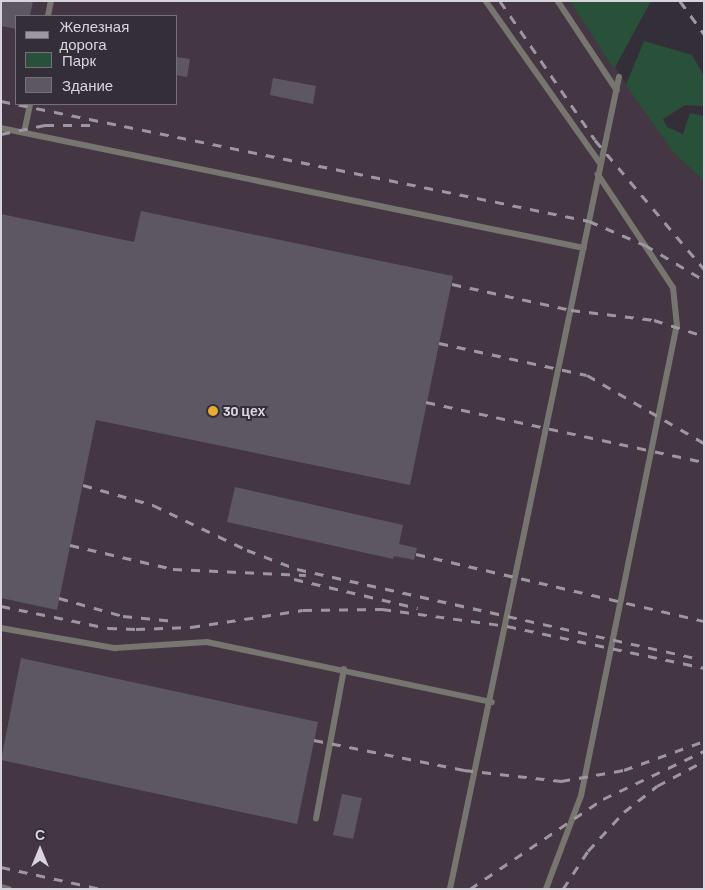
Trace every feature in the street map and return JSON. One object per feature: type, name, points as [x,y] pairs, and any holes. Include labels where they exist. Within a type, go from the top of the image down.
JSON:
[{"type":"lane","points":[[48,15],[51,1]]},
{"type":"lane","points":[[486,1],[601,164]]},
{"type":"lane","points":[[558,1],[617,90]]},
{"type":"lane","points":[[450,889],[492,702],[619,77]]},
{"type":"lane","points":[[24,133],[30,105]]},
{"type":"lane","points":[[1,128],[584,248]]},
{"type":"lane","points":[[546,889],[581,796],[677,326],[673,288],[598,175]]},
{"type":"lane","points":[[1,628],[115,648],[207,642],[492,702]]},
{"type":"lane","points":[[316,819],[344,670]]},
{"type":"lane","points":[[1,887],[9,889]]},
{"type":"shaded area","points":[[1,1],[570,1],[673,152],[704,181],[704,889],[1,889]]},
{"type":"green space","points":[[570,1],[651,1],[614,69]]},
{"type":"green space","points":[[644,41],[692,55],[704,76],[704,106],[685,105],[663,119],[667,127],[683,134],[690,113],[704,116],[704,181],[673,152],[626,85]]},
{"type":"building","points":[[1,1],[33,1],[30,15],[15,15],[15,29],[1,26]]},
{"type":"building","points":[[178,57],[190,59],[187,77],[178,75]]},
{"type":"building","points":[[273,78],[316,86],[313,104],[270,95]]},
{"type":"building","name":"30 цех","points":[[141,211],[453,276],[410,485],[96,420],[57,610],[1,598],[1,214],[134,242]]},
{"type":"building","points":[[235,487],[403,525],[399,544],[417,548],[414,560],[394,556],[393,559],[227,522]]},
{"type":"building","points":[[21,658],[318,722],[297,824],[1,760]]},
{"type":"building","points":[[342,794],[362,798],[353,839],[333,835]]},
{"type":"railway","points":[[500,1],[595,140],[704,269]]},
{"type":"railway","points":[[680,1],[704,34]]},
{"type":"railway","points":[[1,101],[15,104]]},
{"type":"railway","points":[[21,105],[589,221],[645,245],[704,280]]},
{"type":"railway","points":[[1,134],[45,125],[91,125]]},
{"type":"railway","points":[[452,284],[571,310],[654,320],[704,336]]},
{"type":"railway","points":[[439,343],[587,375],[704,443]]},
{"type":"railway","points":[[426,402],[704,462]]},
{"type":"railway","points":[[83,485],[153,505],[247,550],[297,569],[699,659]]},
{"type":"railway","points":[[70,545],[173,569],[306,575]]},
{"type":"railway","points":[[416,554],[704,621]]},
{"type":"railway","points":[[294,579],[418,608]]},
{"type":"railway","points":[[59,598],[123,616],[175,621]]},
{"type":"railway","points":[[1,606],[108,628],[136,629],[191,627],[303,610],[382,609],[507,626],[704,668]]},
{"type":"railway","points":[[314,740],[464,770],[561,781],[624,770],[704,741]]},
{"type":"railway","points":[[470,889],[603,799],[704,751]]},
{"type":"railway","points":[[563,889],[588,851],[624,812],[657,786],[704,761]]},
{"type":"railway","points":[[1,867],[101,889]]},
{"type":"place","name":"30 цех","points":[[213,411]]}]
